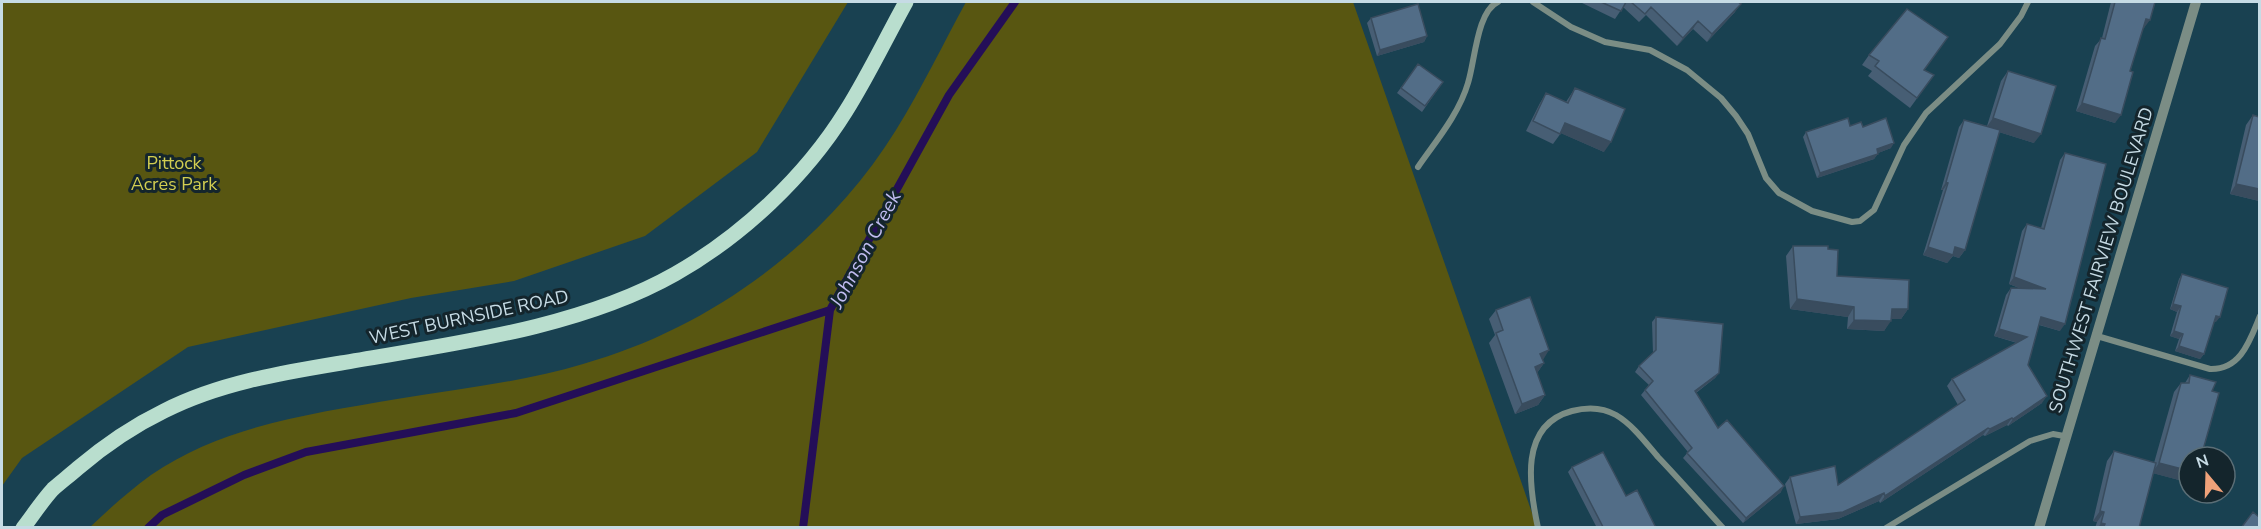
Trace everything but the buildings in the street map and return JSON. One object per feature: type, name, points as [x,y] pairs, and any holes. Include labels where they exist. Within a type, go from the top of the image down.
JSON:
[{"type":"main road","name":"WEST BURNSIDE ROAD","points":[[23,528],[53,489],[93,456],[124,433],[165,410],[202,395],[268,375],[439,346],[562,319],[608,303],[674,275],[744,225],[779,195],[802,169],[846,112],[906,2]]},
{"type":"street","points":[[1418,167],[1451,120],[1468,84],[1482,24],[1491,5],[1498,2]]},
{"type":"street","points":[[1533,2],[1571,27],[1605,42],[1650,50],[1687,70],[1721,98],[1736,117],[1752,143],[1766,178],[1779,193],[1812,211],[1852,222],[1860,220],[1874,210],[1904,145],[1926,112],[2000,44],[2021,16],[2028,2]]},
{"type":"street","name":"SOUTHWEST FAIRVIEW BOULEVARD","points":[[2039,528],[2064,436],[2097,336],[2196,2]]},
{"type":"street","points":[[2097,336],[2210,369],[2220,369],[2238,358],[2250,341],[2259,316]]},
{"type":"street","points":[[1538,528],[1532,501],[1534,443],[1550,420],[1584,408],[1602,409],[1617,415],[1635,431],[1723,528]]},
{"type":"street","points":[[1886,528],[2030,441],[2053,434],[2064,436]]},
{"type":"green space","name":"Pittock Acres Park","points":[[2,2],[848,2],[757,152],[645,236],[514,281],[411,298],[188,347],[22,458],[2,486]]},
{"type":"green space","points":[[966,2],[1353,2],[1537,527],[89,528],[151,475],[208,444],[238,433],[301,416],[537,376],[583,364],[630,348],[676,328],[720,304],[761,276],[800,244],[836,209],[868,171],[906,114]]},
{"type":"waterway","name":"Johnson Creek","points":[[803,528],[830,310],[949,95],[1015,2]]},
{"type":"waterway","points":[[148,528],[162,515],[244,475],[306,452],[516,413],[830,310]]}]
